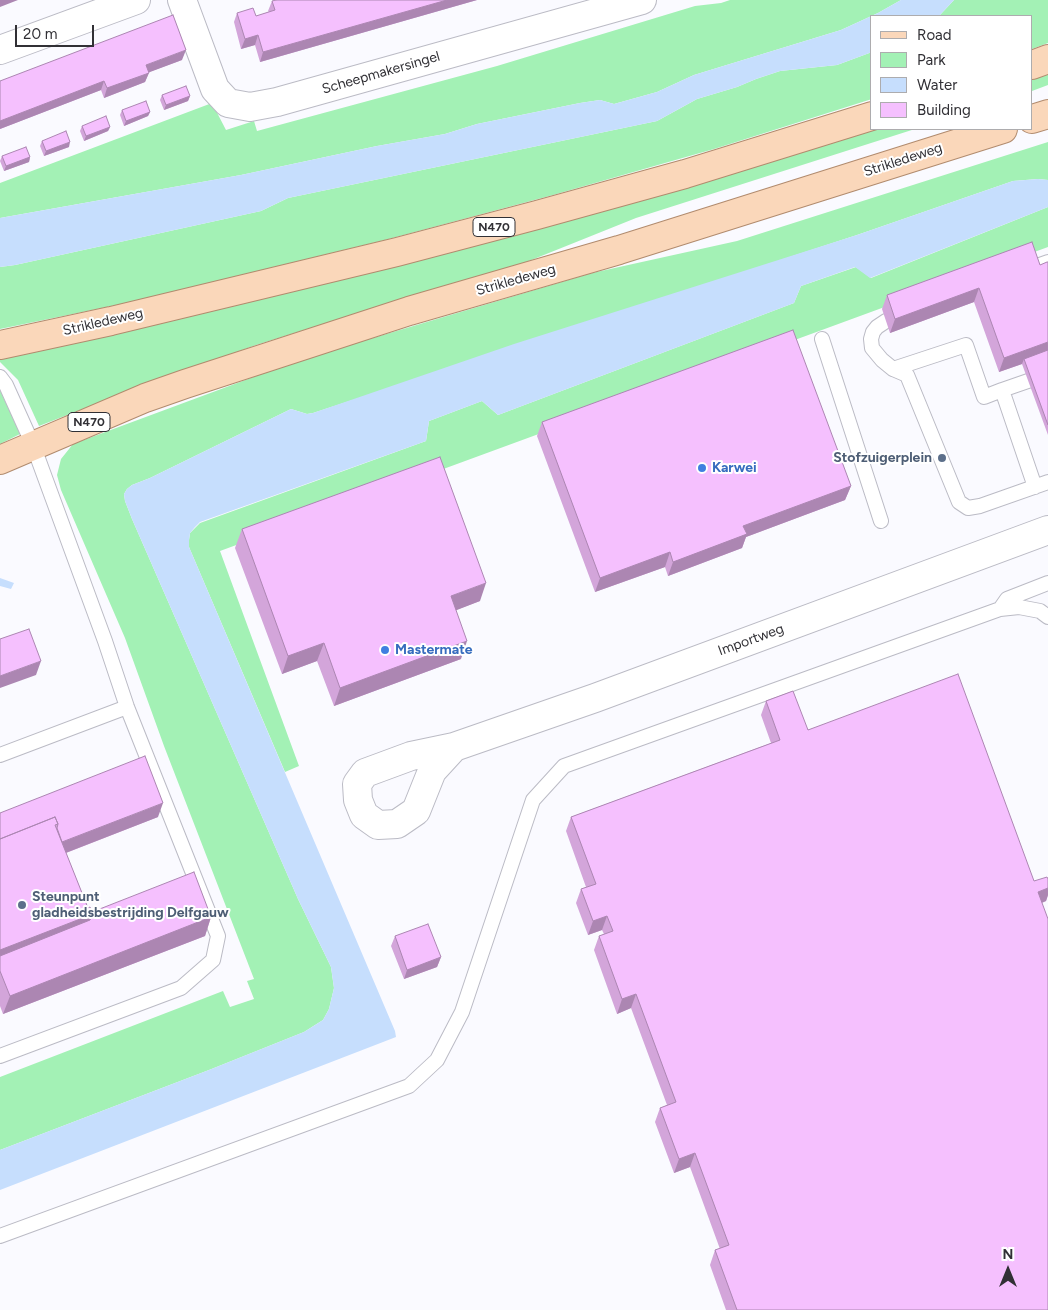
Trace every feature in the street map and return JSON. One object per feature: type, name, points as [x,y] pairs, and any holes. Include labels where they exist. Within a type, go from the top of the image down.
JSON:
[{"type":"main road","points":[[1033,64],[1048,59]]},
{"type":"main road","points":[[1033,119],[1048,114]]},
{"type":"main road","name":"Strikledeweg","points":[[0,345],[112,321],[416,247],[538,215],[685,174],[870,117]]},
{"type":"main road","name":"Strikledeweg","points":[[0,460],[145,398],[185,384],[409,311],[629,247],[1000,130]]},
{"type":"street","points":[[0,50],[136,0]]},
{"type":"street","name":"Scheepmakersingel","points":[[182,0],[215,89],[228,103],[250,107],[277,102],[642,0]]},
{"type":"street","name":"Importweg","points":[[454,747],[595,698],[1048,530]]},
{"type":"lane","points":[[1031,268],[1048,262]]},
{"type":"lane","points":[[886,321],[877,326],[873,332],[871,339],[872,348],[893,369],[907,374],[959,502],[968,508],[980,506],[1041,485],[1002,390]]},
{"type":"lane","points":[[822,339],[881,521]]},
{"type":"lane","points":[[893,369],[966,345],[984,397],[1048,374]]},
{"type":"lane","points":[[0,377],[6,385],[34,446],[105,641],[127,708],[218,936],[213,960],[181,988],[0,1056]]},
{"type":"lane","points":[[1000,609],[1007,599],[1048,583]]},
{"type":"lane","points":[[0,1236],[409,1086],[437,1060],[462,1012],[533,800],[564,766],[1000,609],[1019,607],[1040,611],[1048,617]]},
{"type":"lane","points":[[0,755],[127,708]]},
{"type":"green space","points":[[730,0],[901,0],[841,30],[694,75],[657,92],[614,104],[600,100],[580,103],[477,124],[445,134],[377,146],[241,175],[0,218],[0,183],[212,103],[226,130],[254,121],[257,131],[497,66],[695,6]]},
{"type":"green space","points":[[954,0],[1048,0],[1048,43],[1033,49],[1033,15],[940,15]]},
{"type":"green space","points":[[870,53],[870,100],[714,149],[385,240],[126,303],[0,329],[0,267],[261,211],[288,198],[657,121],[697,99],[780,71],[837,65]]},
{"type":"green space","points":[[1048,74],[1048,85],[1033,91],[1033,79]]},
{"type":"green space","points":[[872,130],[912,130],[636,218],[504,271],[400,300],[256,345],[39,426],[18,380],[0,362],[0,358],[241,304],[483,243]]},
{"type":"green space","points":[[1048,142],[1048,180],[1013,181],[857,235],[313,413],[307,414],[291,409],[127,489],[124,494],[125,501],[132,519],[298,899],[331,967],[334,988],[329,1009],[323,1020],[304,1032],[0,1150],[0,1077],[223,991],[230,1007],[254,999],[247,981],[254,979],[164,746],[125,638],[61,490],[57,475],[61,459],[73,444],[302,359],[592,273],[737,241]]},
{"type":"green space","points":[[1048,207],[1048,247],[220,551],[299,766],[285,772],[189,547],[190,533],[200,523],[426,441],[429,421],[482,401],[498,415],[794,303],[801,286],[856,267],[871,278]]},
{"type":"green space","points":[[0,390],[20,434],[0,444]]},
{"type":"water","points":[[901,0],[954,0],[940,15],[874,15]]},
{"type":"water","points":[[870,17],[870,53],[837,65],[780,71],[697,99],[657,121],[288,198],[261,211],[0,267],[0,218],[241,175],[377,146],[445,134],[477,124],[580,103],[600,100],[614,104],[657,92],[694,75],[841,30]]},
{"type":"water","points":[[1048,180],[1048,207],[870,278],[855,267],[801,286],[794,303],[498,415],[482,401],[429,421],[426,441],[200,522],[190,533],[189,547],[396,1037],[0,1190],[0,1150],[304,1032],[323,1020],[329,1009],[334,988],[331,967],[298,899],[132,519],[125,501],[124,494],[127,489],[291,409],[307,414],[313,413],[514,344],[857,235],[1013,181]]},
{"type":"water","points":[[0,578],[14,583],[11,589],[0,586]]},
{"type":"building","points":[[447,0],[263,52],[258,35],[245,39],[237,13],[253,8],[256,16],[275,10],[272,1]]},
{"type":"building","points":[[173,15],[186,50],[146,65],[149,73],[107,88],[104,81],[0,121],[0,81]]},
{"type":"building","points":[[186,86],[190,96],[166,105],[162,95]]},
{"type":"building","points":[[146,101],[150,112],[126,121],[122,110]]},
{"type":"building","points":[[106,116],[110,127],[86,136],[82,126]]},
{"type":"building","points":[[66,131],[70,142],[46,151],[42,141]]},
{"type":"building","points":[[26,147],[30,157],[6,166],[2,156]]},
{"type":"building","points":[[1032,242],[1040,265],[1048,262],[1048,342],[1004,358],[979,288],[895,319],[887,295]]},
{"type":"building","points":[[793,330],[851,486],[743,526],[747,534],[673,562],[670,552],[600,578],[542,422]]},
{"type":"building","points":[[1048,350],[1048,425],[1024,359]]},
{"type":"building","points":[[440,457],[486,583],[451,596],[467,641],[340,688],[324,643],[288,656],[242,529]]},
{"type":"building","points":[[29,629],[41,661],[0,676],[0,639]]},
{"type":"building","points":[[958,674],[1034,881],[1047,877],[1048,879],[1048,888],[1038,892],[1048,919],[1048,1310],[737,1310],[715,1250],[729,1245],[695,1153],[679,1159],[660,1108],[676,1102],[636,994],[622,999],[599,936],[613,931],[607,916],[593,921],[581,889],[596,884],[571,817],[780,740],[766,701],[793,691],[808,730]]},
{"type":"building","points":[[145,756],[163,803],[62,842],[55,817],[0,839],[0,813]]},
{"type":"building","points":[[55,817],[58,824],[55,825],[88,908],[90,907],[93,914],[0,950],[0,839]]},
{"type":"building","points":[[194,872],[211,917],[10,996],[0,971],[0,956],[90,920],[92,912]]},
{"type":"building","points":[[428,924],[441,957],[407,970],[395,936]]},
{"type":"place","name":"Stofzuigerplein","points":[[942,458]]},
{"type":"place","name":"Karwei","points":[[702,468]]},
{"type":"place","name":"Mastermate","points":[[385,650]]},
{"type":"place","name":"Steunpunt gladheidsbestrijding Delfgauw","points":[[22,905]]}]
